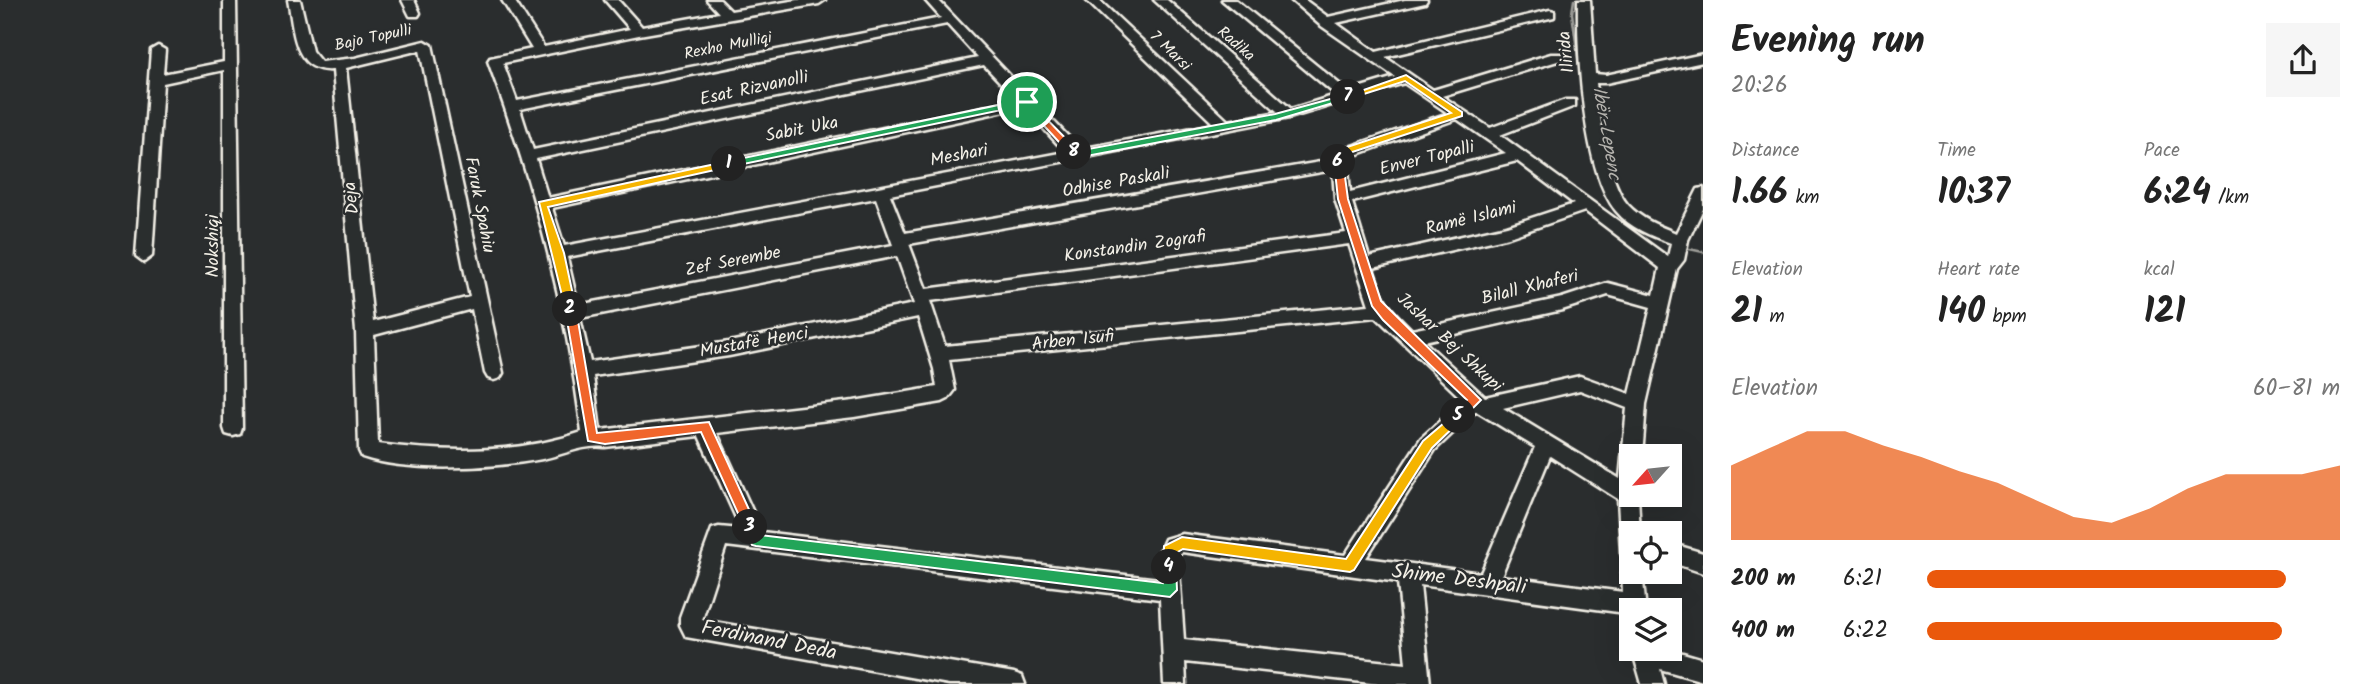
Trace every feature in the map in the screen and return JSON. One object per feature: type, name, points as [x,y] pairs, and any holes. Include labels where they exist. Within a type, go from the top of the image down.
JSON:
[{"type":"street","name":"Nokshiqi","points":[[230,0],[233,428]]},
{"type":"street","name":"Bajo Topulli","points":[[294,0],[308,59],[318,65],[339,64],[425,45]]},
{"type":"street","points":[[408,0],[414,13]]},
{"type":"street","points":[[508,0],[539,50]]},
{"type":"street","points":[[611,0],[639,31]]},
{"type":"street","points":[[713,0],[729,16]]},
{"type":"street","points":[[819,0],[639,31],[495,61],[512,106],[558,253],[583,370],[592,437],[605,439],[854,409],[937,396],[946,390],[922,303],[881,191]]},
{"type":"street","points":[[931,0],[1076,154]]},
{"type":"street","name":"7 Marsi","points":[[1092,0],[1225,127]]},
{"type":"street","name":"Radika","points":[[1160,0],[1289,114]]},
{"type":"street","points":[[1228,0],[1346,97]]},
{"type":"street","points":[[1297,0],[1587,205],[1676,252]]},
{"type":"street","points":[[1325,22],[1421,0]]},
{"type":"street","name":"Ilirida","points":[[1584,0],[1582,27],[1589,78],[1603,160],[1617,200],[1625,211],[1676,252]]},
{"type":"street","points":[[1374,56],[1550,14]]},
{"type":"street","name":"Rexho Mulliqi","points":[[512,106],[950,20]]},
{"type":"street","name":"Faruk Spahiu","points":[[425,45],[494,373]]},
{"type":"street","points":[[144,256],[158,50]]},
{"type":"street","points":[[1430,95],[1556,57]]},
{"type":"street","points":[[1589,78],[1606,79],[1703,58]]},
{"type":"street","name":"Esat Rizvanolli","points":[[528,156],[988,60]]},
{"type":"street","points":[[156,80],[232,64]]},
{"type":"street","name":"Deja","points":[[339,64],[365,331],[369,451],[405,457],[468,458],[574,445],[592,437]]},
{"type":"street","name":"Meshari","points":[[558,253],[1289,114],[1406,78]]},
{"type":"street","name":"Sabit Uka","points":[[543,204],[1027,102]]},
{"type":"street","points":[[1489,134],[1570,103]]},
{"type":"street","points":[[1339,164],[1341,152],[1459,114]]},
{"type":"street","name":"Enver Topalli","points":[[1343,199],[1519,155]]},
{"type":"street","name":"Jashar Bej Shkupi","points":[[1339,164],[1343,199],[1380,310],[1478,402],[1619,488]]},
{"type":"street","name":"Odhise Paskali","points":[[902,245],[1339,164]]},
{"type":"street","points":[[1633,444],[1637,404],[1659,303],[1676,252],[1703,192]]},
{"type":"street","name":"Ramë Islami","points":[[1363,264],[1509,231],[1587,205]]},
{"type":"street","name":"Konstandin Zografi","points":[[922,303],[1355,237]]},
{"type":"street","name":"Zef Serembe","points":[[571,313],[902,245]]},
{"type":"street","name":"Bilall Xhaferi","points":[[1409,337],[1562,304],[1608,289],[1620,290],[1659,303]]},
{"type":"street","points":[[365,331],[479,301]]},
{"type":"street","name":"Mustafë Henci","points":[[583,370],[729,349],[922,303]]},
{"type":"street","name":"Arben Isufi","points":[[938,354],[1380,310]]},
{"type":"street","points":[[1350,565],[1428,444],[1478,402],[1580,383],[1637,404]]},
{"type":"street","points":[[704,426],[756,540]]},
{"type":"street","points":[[1487,583],[1546,443]]},
{"type":"street","name":"Ferdinand Deda","points":[[1014,684],[694,629],[691,617],[719,536],[1170,590]]},
{"type":"street","name":"Shime Deshpali","points":[[1175,684],[1169,550],[1182,543],[1408,575],[1487,583],[1619,605]]},
{"type":"street","points":[[1682,556],[1703,563]]},
{"type":"street","points":[[1173,650],[1419,681],[1408,575]]},
{"type":"street","points":[[1647,661],[1653,684]]},
{"type":"street","points":[[1675,661],[1703,670]]},
{"type":"waterway","name":"Ibër-Lepenc","points":[[1574,0],[1572,13],[1582,87]]},
{"type":"waterway","name":"Ibër-Lepenc","points":[[1596,167],[1607,195],[1624,217],[1646,233],[1674,244]]},
{"type":"waterway","name":"Ibër-Lepenc","points":[[1685,248],[1703,252]]},
{"type":"route","points":[[1406,78],[1459,114],[1346,150],[1341,152],[1338,158],[1343,199],[1376,303],[1387,317],[1475,400],[1428,444],[1350,565],[1182,543],[1169,550],[1170,590],[756,540],[704,426],[605,439],[592,437],[583,370],[558,253],[543,204],[1027,102],[1076,154],[1289,114],[1406,78]]}]
